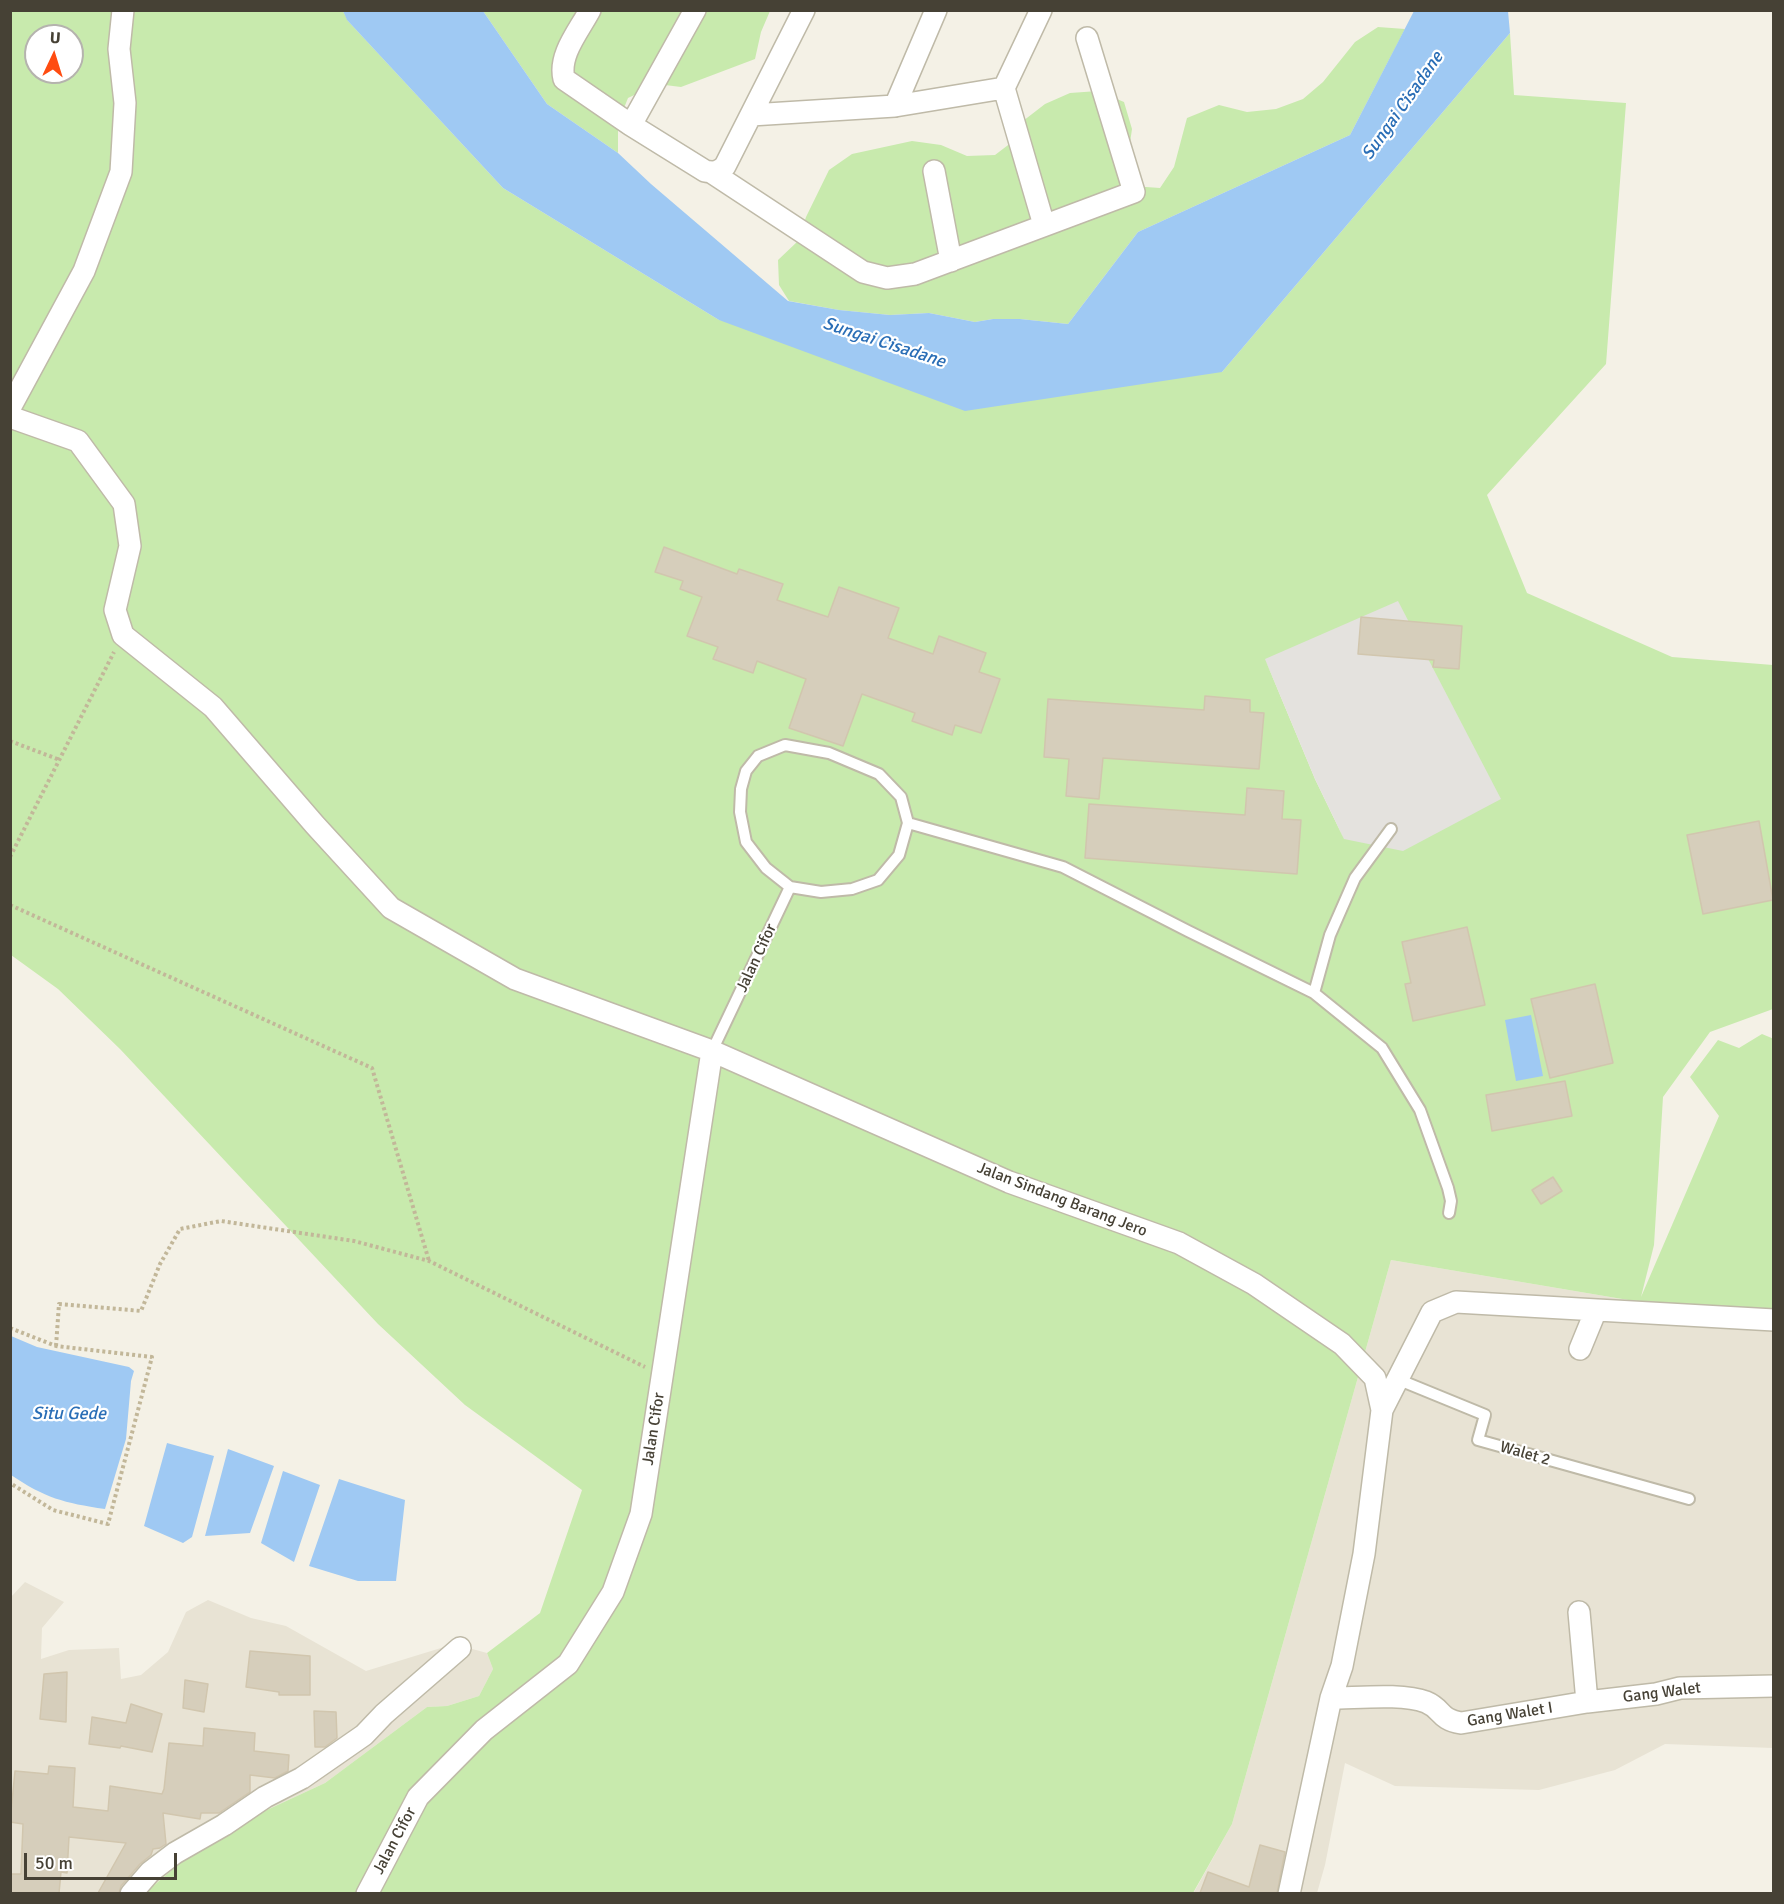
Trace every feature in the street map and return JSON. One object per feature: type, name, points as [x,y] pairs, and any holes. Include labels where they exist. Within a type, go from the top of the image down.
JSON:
[{"type":"street","points":[[10,408],[84,271],[121,172],[125,103],[119,49],[123,10]]},
{"type":"street","points":[[590,10],[564,56],[562,69],[564,79],[631,125],[705,171],[711,172],[717,172],[725,165],[804,10]]},
{"type":"street","points":[[631,125],[695,10]]},
{"type":"street","points":[[895,106],[936,10]]},
{"type":"street","points":[[1041,10],[1004,88],[1044,225]]},
{"type":"street","points":[[711,172],[863,272],[887,278],[908,276],[951,261],[1134,192],[1087,38]]},
{"type":"street","points":[[751,115],[895,106],[1004,88]]},
{"type":"street","points":[[934,171],[951,261]]},
{"type":"street","points":[[10,417],[78,441],[124,504],[130,546],[115,610],[123,635]]},
{"type":"street","name":"Jalan Sindang Barang Jero","points":[[123,635],[213,706],[315,825],[391,908],[515,979],[712,1051],[1009,1182],[1179,1243],[1254,1284],[1342,1344],[1375,1378],[1381,1401]]},
{"type":"street","name":"Jalan Cifor","points":[[367,1893],[418,1797],[483,1730],[568,1664],[613,1592],[641,1514],[712,1051]]},
{"type":"street","points":[[1289,1893],[1331,1698],[1342,1666],[1364,1554],[1381,1401],[1397,1379],[1432,1312],[1443,1306],[1464,1302],[1773,1320]]},
{"type":"street","points":[[1580,1349],[1596,1310]]},
{"type":"street","points":[[1579,1612],[1587,1702]]},
{"type":"street","points":[[131,1893],[150,1872],[175,1853],[224,1825],[265,1797],[302,1778],[364,1735],[384,1714],[460,1648]]},
{"type":"street","name":"Gang Walet","points":[[1587,1702],[1656,1694],[1680,1688],[1773,1686]]},
{"type":"street","name":"Gang Walet I","points":[[1331,1698],[1397,1697],[1425,1701],[1436,1708],[1443,1717],[1461,1723],[1587,1702]]},
{"type":"lane","points":[[785,745],[829,753],[879,774],[901,797],[908,823],[899,855],[878,880],[852,889],[821,892],[790,887],[766,868],[746,842],[740,812],[741,789],[747,771],[758,756],[785,745]]},
{"type":"lane","points":[[908,823],[1064,867],[1314,993],[1382,1048],[1420,1110],[1448,1188],[1451,1201],[1449,1213]]},
{"type":"lane","points":[[1314,993],[1330,935],[1355,878],[1391,829]]},
{"type":"lane","name":"Jalan Cifor","points":[[712,1051],[790,887]]},
{"type":"lane","name":"Walet 2","points":[[1397,1379],[1485,1415],[1478,1440],[1689,1499]]},
{"type":"path","points":[[10,857],[123,635]]},
{"type":"path","points":[[10,741],[60,760]]},
{"type":"path","points":[[10,905],[372,1068],[429,1261]]},
{"type":"path","points":[[56,1346],[59,1304],[141,1311],[159,1264],[180,1229],[221,1221],[354,1241],[429,1261],[662,1375]]},
{"type":"path","points":[[10,1328],[56,1346],[152,1357],[108,1524],[53,1510],[10,1483]]},
{"type":"shaded area","points":[[1398,601],[1501,799],[1403,851],[1344,839],[1315,779],[1265,659]]},
{"type":"shaded area","points":[[1391,1260],[1640,1302],[1773,1318],[1773,1748],[1665,1744],[1615,1770],[1539,1790],[1395,1786],[1345,1763],[1325,1865],[1317,1893],[1193,1894],[1232,1824]]},
{"type":"shaded area","points":[[25,1582],[64,1602],[42,1628],[41,1659],[69,1650],[119,1648],[121,1679],[141,1675],[168,1652],[186,1612],[208,1600],[251,1618],[286,1626],[366,1671],[454,1644],[487,1653],[493,1669],[479,1696],[447,1706],[427,1707],[325,1783],[213,1835],[145,1893],[11,1894],[10,1598]]},
{"type":"green space","points":[[11,11],[343,11],[348,21],[503,188],[719,320],[1222,372],[1510,33],[1514,95],[1626,103],[1606,364],[1487,495],[1527,593],[1672,657],[1773,665],[1773,1009],[1710,1032],[1663,1097],[1654,1245],[1641,1297],[1719,1116],[1690,1077],[1718,1040],[1739,1048],[1762,1034],[1774,1039],[1773,1318],[1640,1302],[1391,1260],[1232,1824],[1193,1893],[145,1893],[213,1835],[325,1783],[427,1707],[447,1706],[479,1696],[493,1669],[487,1653],[540,1613],[582,1490],[465,1405],[378,1324],[120,1049],[58,989],[11,955]],"holes":[[[1265,659],[1344,839],[1315,779]]]},
{"type":"green space","points":[[483,11],[770,11],[761,32],[755,59],[681,87],[657,84],[628,98],[618,123],[618,153],[547,104]]},
{"type":"green space","points":[[1378,27],[1405,29],[1350,135],[1138,232],[1068,324],[1020,319],[975,322],[929,313],[890,315],[839,310],[789,301],[779,285],[778,260],[798,241],[806,217],[829,170],[852,154],[912,141],[941,145],[967,156],[995,155],[1016,139],[1023,121],[1045,104],[1070,93],[1098,91],[1124,102],[1132,129],[1128,156],[1132,186],[1160,188],[1174,167],[1187,118],[1219,105],[1247,112],[1276,109],[1303,99],[1323,82],[1355,42]]},
{"type":"water","name":"Sungai Cisadane","points":[[343,11],[483,11],[547,104],[618,153],[788,301],[839,310],[890,315],[929,313],[975,322],[1020,319],[1068,324],[1138,232],[1350,135],[1414,11],[1508,11],[1510,33],[1222,372],[965,411],[719,320],[503,188],[347,20]]},
{"type":"water","points":[[1531,1015],[1543,1076],[1516,1081],[1505,1020]]},
{"type":"water","name":"Situ Gede","points":[[11,1336],[37,1347],[129,1367],[134,1371],[131,1381],[126,1439],[105,1509],[55,1498],[11,1475]]},
{"type":"water","points":[[167,1443],[214,1456],[192,1537],[183,1543],[144,1526]]},
{"type":"water","points":[[228,1449],[274,1466],[250,1533],[205,1536]]},
{"type":"water","points":[[283,1471],[320,1485],[294,1562],[261,1543]]},
{"type":"water","points":[[339,1479],[405,1500],[396,1581],[358,1581],[309,1566]]},
{"type":"building","points":[[664,547],[737,574],[739,569],[783,584],[777,600],[828,617],[839,587],[899,608],[888,638],[933,654],[939,636],[986,653],[979,672],[1000,679],[981,733],[955,725],[952,735],[912,721],[915,713],[862,694],[843,746],[789,728],[806,679],[757,661],[753,673],[713,659],[718,647],[687,636],[702,597],[680,589],[683,581],[655,572]]},
{"type":"building","points":[[1361,617],[1462,626],[1459,669],[1433,667],[1434,660],[1358,654]]},
{"type":"building","points":[[1205,696],[1250,700],[1250,712],[1264,713],[1259,769],[1103,758],[1099,799],[1066,796],[1069,759],[1044,757],[1048,699],[1204,710]]},
{"type":"building","points":[[1247,788],[1284,791],[1282,819],[1301,820],[1297,874],[1085,858],[1089,804],[1245,815]]},
{"type":"building","points":[[1759,821],[1773,900],[1703,914],[1687,835]]},
{"type":"building","points":[[1467,927],[1485,1005],[1413,1021],[1405,984],[1411,983],[1402,942]]},
{"type":"building","points":[[1595,984],[1613,1063],[1550,1078],[1531,999]]},
{"type":"building","points":[[1565,1081],[1572,1116],[1492,1131],[1486,1095]]},
{"type":"building","points":[[1553,1177],[1562,1191],[1541,1204],[1532,1190]]},
{"type":"building","points":[[250,1651],[310,1656],[310,1695],[279,1695],[279,1692],[246,1687]]},
{"type":"building","points":[[67,1672],[66,1722],[40,1719],[44,1674]]},
{"type":"building","points":[[185,1680],[208,1684],[204,1712],[183,1708]]},
{"type":"building","points":[[131,1704],[162,1714],[152,1752],[121,1746],[120,1748],[89,1744],[92,1717],[126,1723]]},
{"type":"building","points":[[314,1711],[336,1712],[337,1738],[325,1747],[315,1747]]},
{"type":"building","points":[[204,1728],[255,1733],[254,1751],[289,1755],[288,1771],[275,1778],[250,1775],[250,1792],[219,1813],[201,1813],[200,1819],[163,1813],[166,1844],[153,1849],[151,1855],[121,1886],[119,1893],[98,1893],[126,1843],[69,1837],[67,1873],[61,1872],[59,1893],[10,1893],[10,1874],[21,1874],[23,1824],[10,1822],[15,1771],[48,1774],[49,1766],[75,1768],[73,1807],[108,1811],[110,1786],[162,1794],[169,1743],[203,1746]]},
{"type":"building","points":[[1260,1845],[1285,1852],[1277,1893],[1200,1893],[1208,1872],[1249,1887]]}]
